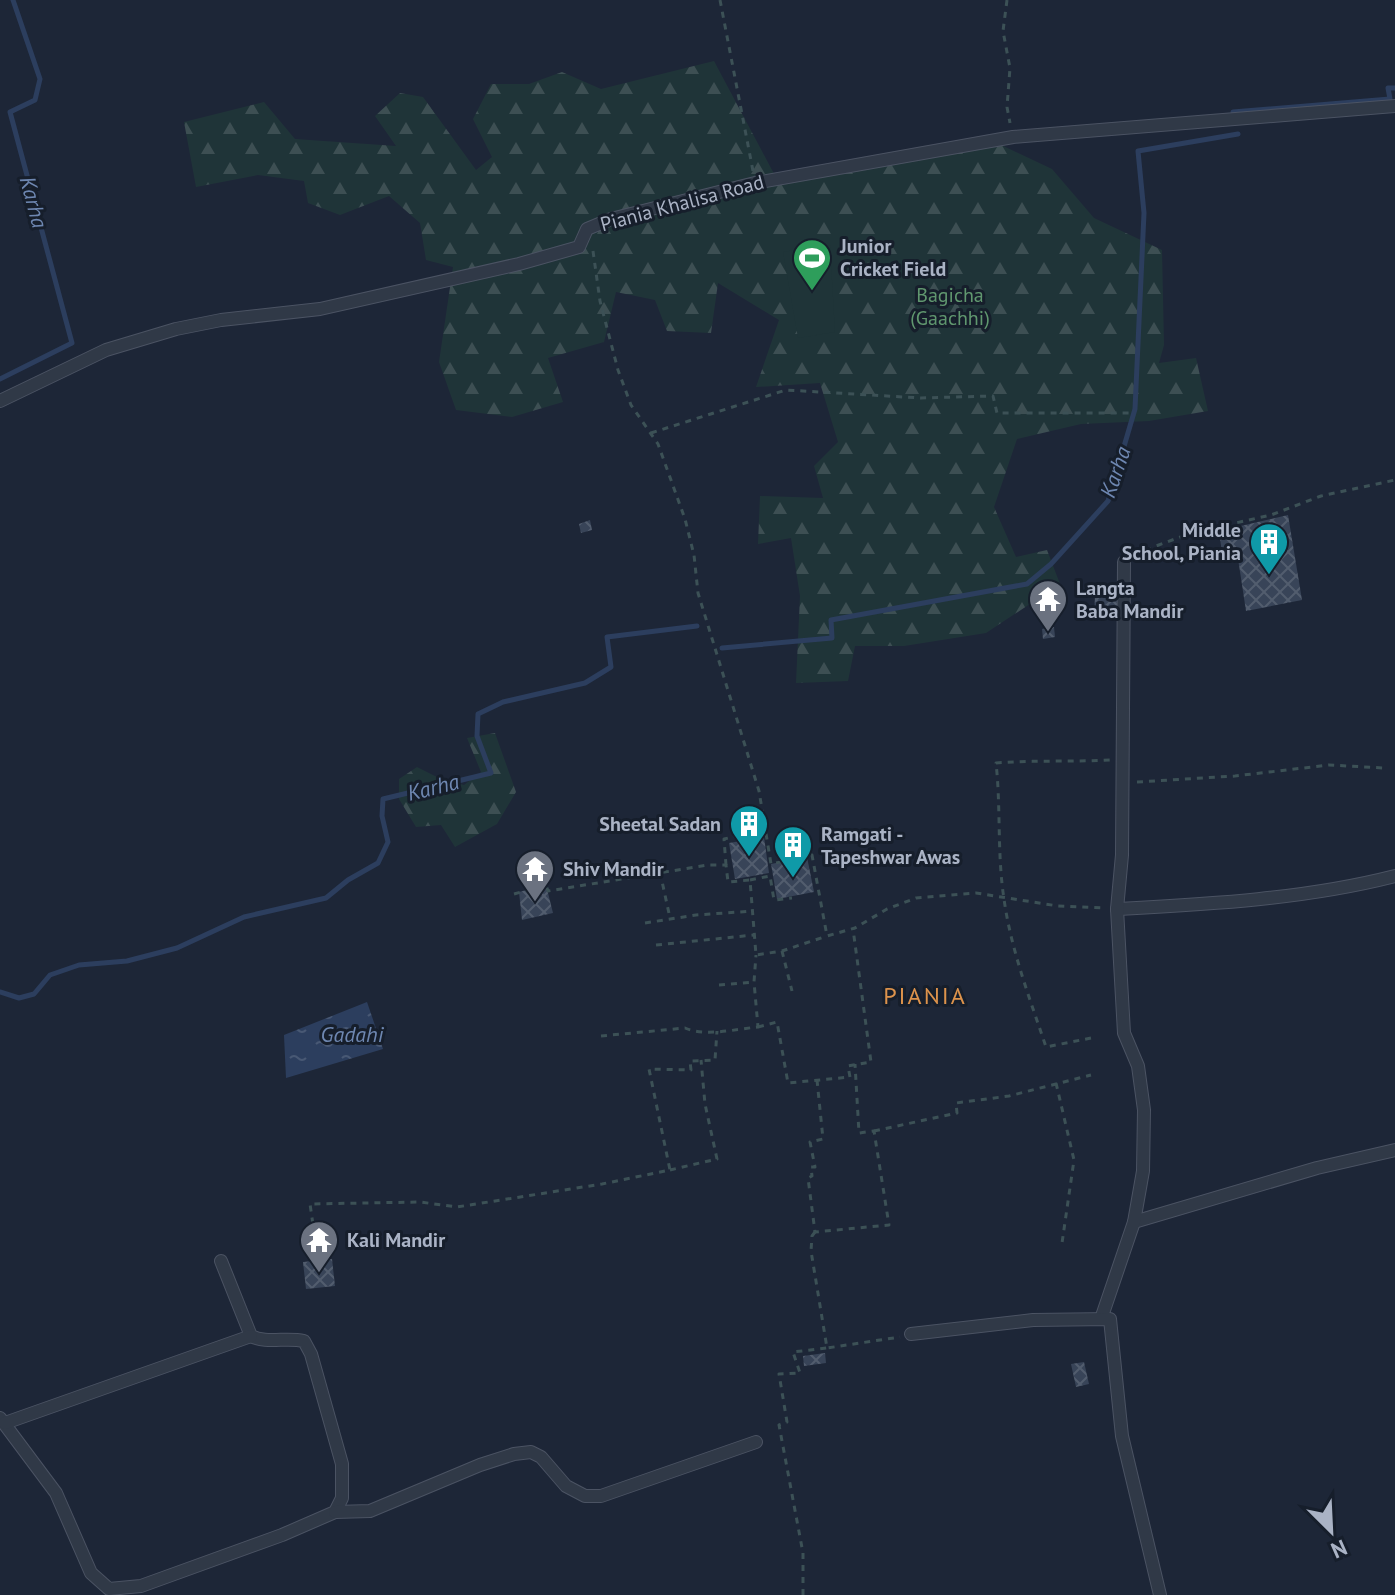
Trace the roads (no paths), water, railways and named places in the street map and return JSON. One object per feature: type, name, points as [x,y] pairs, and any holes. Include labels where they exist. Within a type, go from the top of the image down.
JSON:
[{"type":"street","name":"Piania Khalisa Road","points":[[0,401],[120,345],[206,323],[320,309],[519,264],[579,247],[587,229],[611,219],[755,183],[1013,137],[1395,106]]},
{"type":"street","points":[[1101,1319],[1134,1222],[1143,1171],[1144,1110],[1138,1066],[1124,1033],[1117,909],[1122,855],[1124,562]]},
{"type":"street","points":[[1117,909],[1298,894],[1395,876]]},
{"type":"street","points":[[1134,1222],[1317,1168],[1395,1150]]},
{"type":"street","points":[[221,1261],[251,1336],[260,1341],[291,1338],[304,1341],[311,1354],[342,1464],[342,1498],[335,1512]]},
{"type":"street","points":[[911,1334],[1033,1320],[1110,1319],[1122,1436],[1160,1595]]},
{"type":"street","points":[[251,1336],[2,1420],[56,1493],[91,1573],[109,1589],[141,1586],[282,1535],[335,1512],[370,1511],[514,1454],[531,1452],[541,1457],[566,1486],[585,1496],[601,1496],[756,1442]]},
{"type":"water","name":"Gadahi","points":[[367,1002],[383,1049],[286,1078],[284,1035]]},
{"type":"waterway","name":"Karha","points":[[0,379],[72,343],[10,112],[35,100],[40,79],[13,0]]},
{"type":"waterway","points":[[1233,112],[1390,99],[1388,88],[1395,88]]},
{"type":"waterway","name":"Karha","points":[[722,648],[832,638],[831,620],[1027,584],[1051,564],[1108,501],[1135,409],[1144,213],[1138,151],[1238,134]]},
{"type":"waterway","name":"Karha","points":[[0,992],[19,998],[34,994],[50,975],[79,965],[127,961],[177,948],[244,917],[326,898],[348,880],[378,863],[388,842],[382,816],[383,799],[491,773],[477,736],[478,714],[503,702],[585,683],[611,667],[607,637],[697,626]]},
{"type":"place","name":"Junior Cricket Field","points":[[812,292]]},
{"type":"place","name":"Middle School, Piania","points":[[1269,576]]},
{"type":"place","name":"Langta Baba Mandir","points":[[1048,633]]},
{"type":"place","name":"Sheetal Sadan","points":[[749,858]]},
{"type":"place","name":"Ramgati - Tapeshwar Awas","points":[[793,879]]},
{"type":"place","name":"Shiv Mandir","points":[[535,903]]},
{"type":"place","name":"Kali Mandir","points":[[319,1274]]},
{"type":"district","name":"PIANIA","points":[[925,996]]},
{"type":"park label","name":"Bagicha (Gaachhi)","points":[[950,306]]}]
